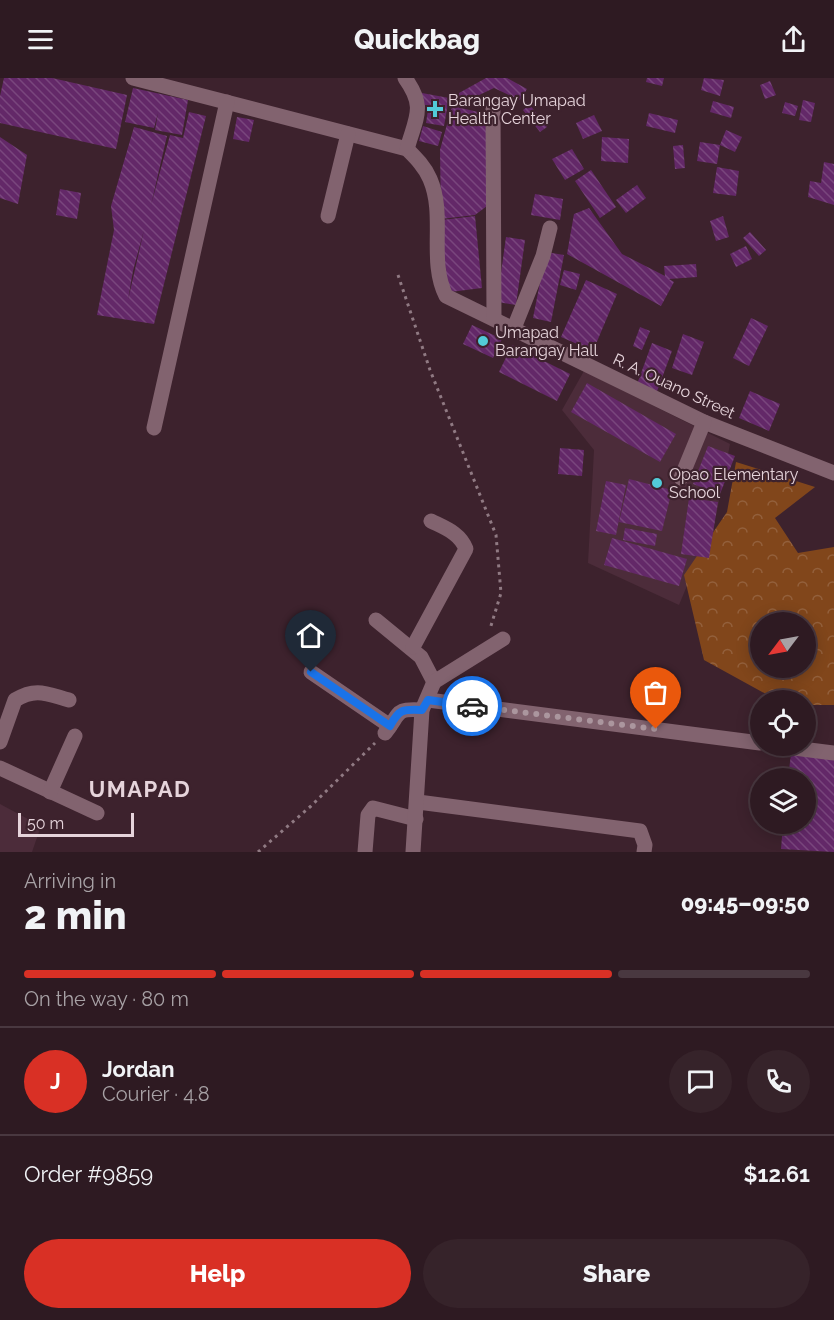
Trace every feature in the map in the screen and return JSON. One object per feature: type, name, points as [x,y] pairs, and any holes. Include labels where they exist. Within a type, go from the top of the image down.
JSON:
[{"type":"street","points":[[133,78],[407,149],[419,104],[417,94],[405,78]]},
{"type":"street","points":[[154,428],[227,102]]},
{"type":"street","points":[[493,109],[494,318]]},
{"type":"street","points":[[328,216],[348,134]]},
{"type":"street","name":"R. A. Ouano Street","points":[[407,149],[421,164],[434,193],[439,281],[446,296],[704,422],[834,473]]},
{"type":"street","points":[[514,328],[533,285],[550,228]]},
{"type":"street","points":[[681,478],[704,422]]},
{"type":"street","points":[[412,647],[466,549],[463,540],[455,533],[431,521]]},
{"type":"street","points":[[376,620],[412,647],[431,672],[434,682]]},
{"type":"street","points":[[413,852],[425,705],[434,682],[503,639]]},
{"type":"street","points":[[311,672],[388,730],[398,712],[425,705],[750,742]]},
{"type":"street","points":[[0,742],[15,700],[28,693],[38,692],[69,700]]},
{"type":"street","points":[[50,792],[75,736]]},
{"type":"street","points":[[816,751],[834,753]]},
{"type":"street","points":[[0,768],[97,813]]},
{"type":"street","points":[[418,802],[640,831],[645,845],[644,852]]},
{"type":"street","points":[[365,852],[368,815],[373,808],[416,819]]},
{"type":"path","points":[[398,275],[430,370],[496,535],[501,593],[481,653]]},
{"type":"path","points":[[258,852],[311,806],[388,730]]},
{"type":"shaded area","name":"Opao Elementary School","points":[[584,371],[730,444],[716,516],[679,605],[588,563],[594,450],[562,410]]},
{"type":"shaded area","points":[[0,804],[41,826],[32,852],[0,852]]},
{"type":"green space","points":[[736,462],[815,487],[775,518],[798,553],[834,547],[834,705],[816,705],[816,690],[759,690],[704,660],[684,575],[727,512]]},
{"type":"building","points":[[4,78],[52,78],[127,95],[116,149],[0,123],[0,96]]},
{"type":"building","points":[[486,78],[507,78],[527,89],[520,100],[494,88],[473,98],[470,108],[457,106],[459,93]]},
{"type":"building","points":[[647,78],[664,78],[662,86],[646,82]]},
{"type":"building","points":[[704,78],[724,80],[720,96],[701,90]]},
{"type":"building","points":[[770,81],[776,95],[765,99],[760,85]]},
{"type":"building","points":[[133,88],[188,100],[182,135],[155,130],[158,113],[154,128],[125,122]]},
{"type":"building","name":"Barangay Umapad Health Center","points":[[422,93],[449,98],[444,126],[426,123],[428,110],[419,108]]},
{"type":"building","points":[[803,100],[815,103],[811,122],[799,120]]},
{"type":"building","points":[[713,101],[734,107],[731,118],[710,112]]},
{"type":"building","points":[[785,102],[798,106],[795,116],[782,113]]},
{"type":"building","points":[[530,105],[547,127],[540,132],[523,110]]},
{"type":"building","points":[[452,106],[487,114],[487,206],[475,215],[441,219],[440,150]]},
{"type":"building","points":[[189,112],[206,116],[154,324],[97,315],[114,230],[111,206],[134,127],[167,136],[151,205],[170,135],[183,138]],"holes":[[[144,230],[128,300],[133,271]]]},
{"type":"building","points":[[649,113],[678,120],[675,133],[646,126]]},
{"type":"building","points":[[594,115],[602,131],[583,139],[576,123]]},
{"type":"building","points":[[237,117],[254,120],[249,142],[233,139]]},
{"type":"building","points":[[423,126],[442,132],[438,146],[419,141]]},
{"type":"building","points":[[726,130],[742,137],[735,152],[720,145]]},
{"type":"building","points":[[0,137],[27,155],[18,204],[0,198]]},
{"type":"building","points":[[602,137],[629,139],[628,163],[601,161]]},
{"type":"building","points":[[700,142],[720,145],[717,164],[697,161]]},
{"type":"building","points":[[683,145],[685,168],[675,169],[673,146]]},
{"type":"building","points":[[572,149],[584,169],[565,180],[552,159]]},
{"type":"building","points":[[824,162],[834,164],[834,205],[808,197],[810,181],[821,183]]},
{"type":"building","points":[[717,167],[739,171],[736,196],[713,193]]},
{"type":"building","points":[[591,170],[616,207],[600,218],[575,181]]},
{"type":"building","points":[[637,185],[646,198],[626,213],[616,200]]},
{"type":"building","points":[[60,189],[81,193],[77,219],[56,215]]},
{"type":"building","points":[[535,194],[563,199],[560,220],[531,215]]},
{"type":"building","points":[[589,208],[622,254],[665,276],[664,266],[696,264],[697,277],[669,279],[674,282],[661,306],[567,254],[574,214]]},
{"type":"building","points":[[475,216],[482,288],[450,292],[441,272],[442,220]]},
{"type":"building","points":[[723,216],[729,237],[716,241],[710,221]]},
{"type":"building","points":[[750,232],[766,250],[759,256],[743,238]]},
{"type":"building","points":[[506,237],[525,240],[516,305],[497,302]]},
{"type":"building","points":[[746,246],[752,259],[736,267],[730,254]]},
{"type":"building","points":[[546,252],[564,255],[551,322],[533,318]]},
{"type":"building","points":[[564,270],[580,274],[576,290],[560,285]]},
{"type":"building","points":[[586,280],[617,294],[593,351],[561,337]]},
{"type":"building","points":[[751,318],[768,326],[749,366],[733,358]]},
{"type":"building","name":"Umapad Barangay Hall","points":[[472,325],[502,339],[493,358],[463,344]]},
{"type":"building","points":[[640,327],[650,331],[642,350],[633,346]]},
{"type":"building","points":[[683,334],[704,342],[692,375],[672,368]]},
{"type":"building","points":[[652,343],[672,351],[656,394],[636,387]]},
{"type":"building","points":[[512,345],[570,374],[557,401],[499,372]]},
{"type":"building","points":[[587,383],[676,434],[660,462],[571,412]]},
{"type":"building","points":[[750,391],[780,404],[769,431],[739,418]]},
{"type":"building","points":[[708,446],[735,456],[720,494],[693,484]]},
{"type":"building","points":[[560,448],[584,450],[582,476],[558,474]]},
{"type":"building","points":[[629,479],[672,490],[662,531],[619,522]]},
{"type":"building","points":[[606,481],[626,485],[616,535],[596,531]]},
{"type":"building","points":[[689,498],[718,502],[709,558],[681,554]]},
{"type":"building","points":[[625,528],[657,534],[655,546],[623,540]]},
{"type":"building","points":[[612,538],[687,559],[679,586],[604,565]]},
{"type":"building","points":[[791,756],[834,758],[834,852],[781,849],[782,834],[816,834],[816,768],[789,768]]},
{"type":"way so far","points":[[472,706],[656,729]]},
{"type":"place","name":"Barangay Umapad Health Center","points":[[435,109]]},
{"type":"place","name":"Umapad Barangay Hall","points":[[483,341]]},
{"type":"place","name":"Opao Elementary School","points":[[657,483]]},
{"type":"district","name":"UMAPAD","points":[[140,789]]},
{"type":"route","points":[[311,672],[390,726],[398,712],[403,709],[422,710],[428,700],[472,706]]}]
